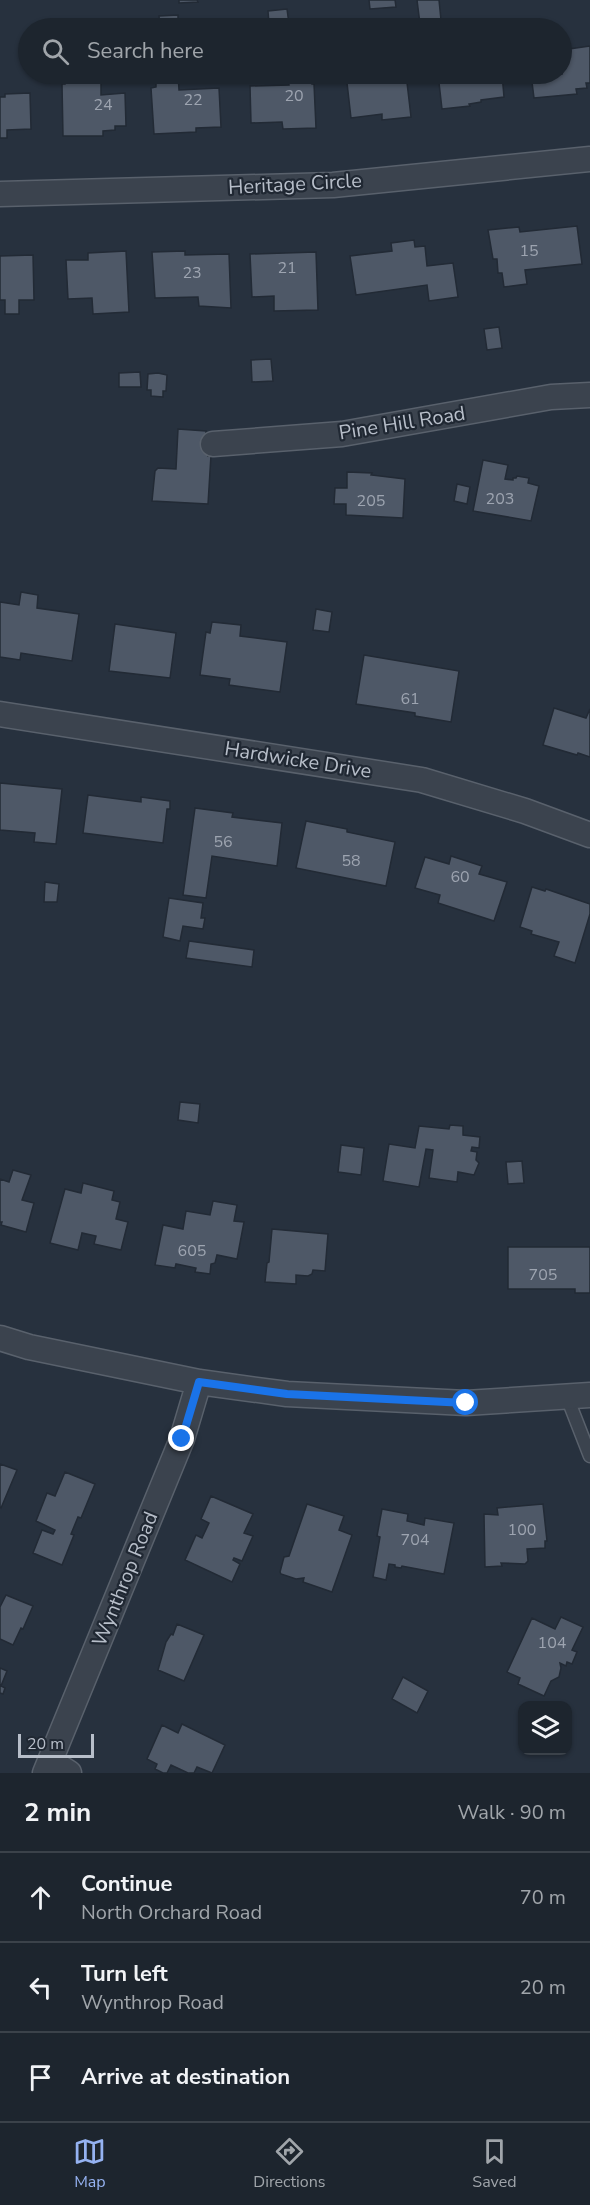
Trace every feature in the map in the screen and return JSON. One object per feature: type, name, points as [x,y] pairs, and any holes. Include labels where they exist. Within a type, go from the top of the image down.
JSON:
[{"type":"street","name":"Heritage Circle","points":[[0,194],[333,185],[590,159]]},
{"type":"street","name":"Pine Hill Road","points":[[213,444],[342,434],[551,397],[590,395]]},
{"type":"street","name":"Hardwicke Drive","points":[[0,714],[422,780],[525,811],[590,835]]},
{"type":"street","points":[[0,1338],[29,1347],[199,1382],[287,1394],[466,1403],[579,1396]]},
{"type":"street","name":"Wynthrop Road","points":[[55,1769],[182,1439],[199,1382]]},
{"type":"lane","points":[[579,1396],[590,1456]]},
{"type":"building","points":[[179,0],[197,0],[198,2],[179,3]]},
{"type":"building","points":[[369,0],[395,0],[396,7],[370,9]]},
{"type":"building","points":[[417,0],[439,0],[441,18],[419,18]]},
{"type":"building","points":[[287,9],[288,18],[268,18],[268,11]]},
{"type":"building","points":[[178,15],[178,18],[159,18],[159,16]]},
{"type":"building","points":[[590,46],[590,83],[586,83],[587,88],[576,89],[577,94],[534,98],[532,84],[572,84],[572,49]]},
{"type":"building","points":[[62,84],[101,84],[101,95],[125,93],[126,126],[115,126],[115,130],[103,131],[103,136],[63,136]]},
{"type":"building","points":[[156,84],[179,84],[179,90],[219,88],[221,127],[196,128],[196,132],[154,134],[151,88],[156,87]]},
{"type":"building","points":[[314,84],[316,128],[283,129],[282,122],[251,123],[250,86]]},
{"type":"building","points":[[347,84],[407,84],[411,117],[382,120],[382,114],[351,118]]},
{"type":"building","points":[[439,84],[503,84],[504,97],[481,100],[481,102],[469,104],[470,106],[442,109]]},
{"type":"building","points":[[30,93],[31,129],[7,130],[7,138],[0,138],[0,97],[5,97],[5,94]]},
{"type":"building","points":[[577,226],[582,264],[525,270],[527,284],[504,287],[502,273],[498,273],[497,259],[493,259],[488,230],[519,227],[520,232]]},
{"type":"building","points":[[414,240],[415,247],[425,246],[427,266],[453,263],[458,297],[429,301],[427,285],[356,295],[350,256],[392,251],[391,243]]},
{"type":"building","points":[[126,251],[129,312],[93,314],[92,298],[68,299],[66,260],[88,260],[88,253]]},
{"type":"building","points":[[185,251],[185,255],[229,254],[231,308],[199,306],[198,297],[155,298],[152,252]]},
{"type":"building","points":[[316,252],[318,310],[274,311],[274,296],[252,297],[250,254]]},
{"type":"building","points":[[33,255],[34,300],[19,300],[19,314],[5,314],[5,300],[0,300],[0,256]]},
{"type":"building","points":[[499,327],[502,348],[487,350],[484,329]]},
{"type":"building","points":[[271,359],[273,381],[252,382],[251,360]]},
{"type":"building","points":[[140,372],[141,387],[119,387],[119,373]]},
{"type":"building","points":[[148,374],[167,375],[166,391],[163,391],[163,397],[151,396],[151,390],[147,390]]},
{"type":"building","points":[[178,429],[206,431],[206,434],[209,434],[208,456],[211,455],[208,504],[152,501],[155,471],[158,468],[176,469]]},
{"type":"building","points":[[483,460],[508,465],[505,479],[513,480],[517,476],[529,478],[528,483],[539,486],[531,521],[473,511]]},
{"type":"building","points":[[347,472],[372,473],[371,475],[405,479],[403,518],[346,515],[346,504],[334,504],[335,488],[347,488]]},
{"type":"building","points":[[457,484],[470,487],[467,504],[454,501]]},
{"type":"building","points":[[21,592],[38,595],[37,608],[79,614],[72,661],[21,653],[20,660],[0,657],[0,602],[19,605]]},
{"type":"building","points":[[316,609],[332,612],[329,632],[313,630]]},
{"type":"building","points":[[212,622],[241,625],[240,636],[287,642],[280,692],[229,685],[230,679],[200,675],[206,632],[210,633]]},
{"type":"building","points":[[115,624],[176,633],[170,678],[109,671]]},
{"type":"building","points":[[364,655],[459,671],[451,722],[415,716],[415,713],[356,704]]},
{"type":"building","points":[[554,708],[586,718],[590,709],[590,757],[543,745]]},
{"type":"building","points":[[0,783],[62,789],[56,844],[34,842],[35,833],[0,830]]},
{"type":"building","points":[[88,795],[141,802],[141,797],[170,801],[163,843],[83,833]]},
{"type":"building","points":[[195,808],[233,813],[232,817],[282,823],[277,866],[212,856],[206,898],[183,895]]},
{"type":"building","points":[[306,821],[395,842],[386,886],[296,868]]},
{"type":"building","points":[[451,856],[482,866],[479,874],[507,882],[494,921],[438,903],[440,895],[415,888],[425,857],[449,864]]},
{"type":"building","points":[[45,882],[59,884],[57,902],[44,902]]},
{"type":"building","points":[[532,887],[545,891],[546,889],[590,904],[590,914],[575,963],[554,956],[559,942],[531,934],[532,931],[520,927]]},
{"type":"building","points":[[169,898],[203,903],[201,918],[205,918],[203,929],[183,926],[180,941],[163,937]]},
{"type":"building","points":[[189,941],[254,950],[252,967],[186,958]]},
{"type":"building","points":[[180,1102],[200,1104],[198,1123],[178,1120]]},
{"type":"building","points":[[450,1125],[463,1126],[463,1135],[480,1137],[479,1148],[472,1147],[471,1151],[477,1152],[476,1160],[479,1163],[474,1175],[458,1172],[457,1182],[429,1178],[433,1150],[426,1149],[419,1187],[383,1181],[389,1144],[415,1148],[419,1126],[449,1129]]},
{"type":"building","points":[[341,1145],[364,1148],[361,1175],[338,1172]]},
{"type":"building","points":[[522,1161],[524,1183],[508,1184],[506,1162]]},
{"type":"building","points":[[13,1170],[31,1175],[22,1200],[34,1203],[26,1232],[1,1225],[2,1222],[0,1222],[0,1179],[9,1182]]},
{"type":"building","points":[[83,1183],[114,1191],[112,1200],[120,1202],[116,1219],[128,1222],[121,1250],[94,1244],[96,1236],[82,1233],[78,1250],[50,1243],[65,1189],[81,1193]]},
{"type":"building","points":[[213,1201],[237,1205],[234,1221],[244,1222],[237,1259],[217,1255],[215,1263],[211,1264],[210,1274],[195,1272],[196,1268],[176,1264],[175,1268],[155,1265],[163,1225],[183,1229],[186,1211],[210,1215]]},
{"type":"building","points":[[272,1229],[328,1234],[325,1271],[313,1270],[308,1276],[296,1275],[296,1284],[265,1282]]},
{"type":"building","points":[[508,1247],[590,1247],[590,1293],[575,1293],[575,1289],[508,1289]]},
{"type":"building","points":[[0,1464],[17,1470],[1,1508],[0,1507]]},
{"type":"building","points":[[65,1472],[95,1484],[81,1518],[78,1517],[71,1534],[74,1535],[62,1565],[33,1553],[42,1530],[53,1534],[55,1530],[36,1521],[47,1493],[55,1496]]},
{"type":"building","points":[[211,1496],[253,1514],[244,1533],[253,1536],[242,1561],[234,1558],[233,1560],[240,1564],[232,1582],[185,1560],[196,1535],[202,1538],[209,1523],[201,1519]]},
{"type":"building","points":[[307,1504],[344,1516],[339,1530],[352,1535],[332,1592],[303,1582],[304,1578],[296,1579],[280,1572],[284,1557],[289,1556]]},
{"type":"building","points":[[543,1504],[547,1541],[545,1541],[545,1548],[527,1549],[528,1561],[525,1564],[501,1563],[502,1566],[485,1567],[484,1514],[498,1515],[497,1508]]},
{"type":"building","points":[[382,1509],[408,1514],[407,1521],[424,1525],[425,1518],[454,1523],[444,1574],[402,1566],[401,1568],[395,1567],[389,1564],[386,1580],[373,1577]]},
{"type":"building","points":[[6,1595],[33,1606],[13,1645],[0,1639],[0,1607]]},
{"type":"building","points":[[561,1617],[583,1627],[572,1650],[577,1652],[572,1664],[567,1662],[566,1666],[560,1663],[559,1677],[551,1681],[544,1696],[518,1684],[520,1678],[507,1672],[532,1618],[555,1629]]},
{"type":"building","points":[[177,1624],[204,1635],[184,1681],[158,1670],[166,1642],[171,1634],[173,1635]]},
{"type":"building","points":[[0,1668],[7,1671],[1,1686],[5,1688],[3,1694],[0,1693]]},
{"type":"building","points":[[403,1677],[428,1691],[417,1713],[392,1699]]},
{"type":"building","points":[[182,1724],[225,1745],[212,1773],[197,1767],[194,1773],[188,1773],[171,1765],[167,1773],[163,1773],[155,1769],[157,1764],[147,1759],[162,1725],[178,1733]]},
{"type":"route","points":[[182,1439],[199,1382],[287,1394],[466,1403]]}]
